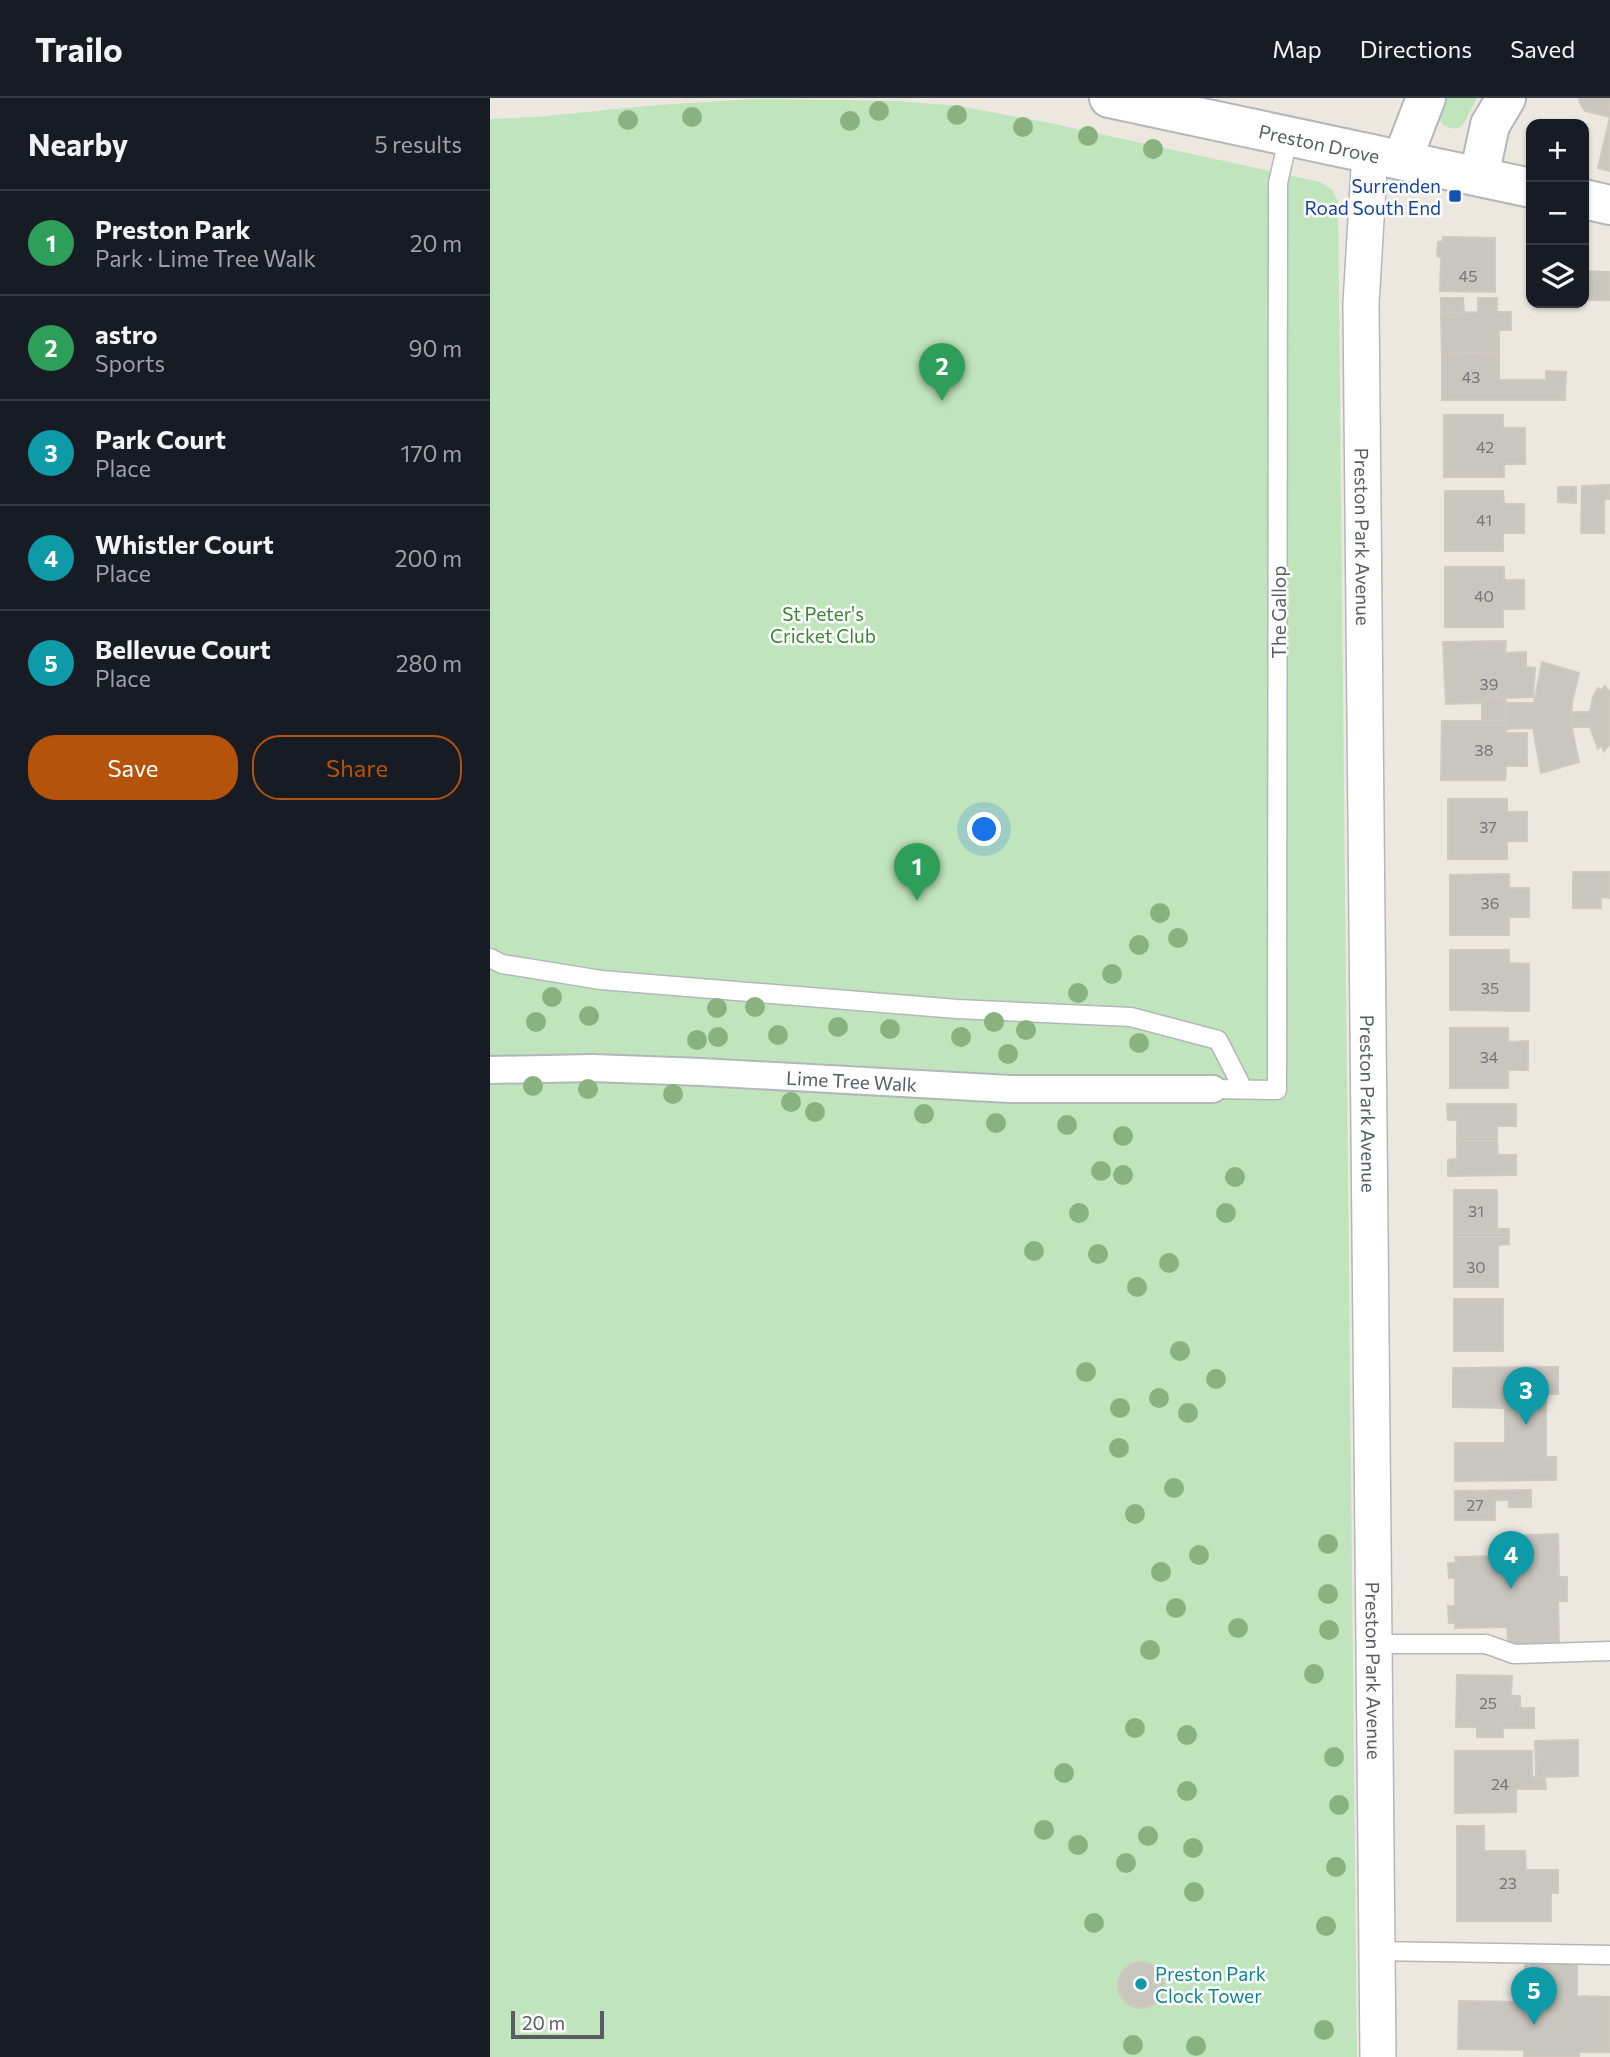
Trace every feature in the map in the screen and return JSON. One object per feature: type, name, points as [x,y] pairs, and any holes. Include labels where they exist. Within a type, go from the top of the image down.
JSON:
[{"type":"street","name":"Preston Drove","points":[[1109,98],[1526,187]]},
{"type":"street","points":[[1386,156],[1426,98]]},
{"type":"street","points":[[1479,176],[1490,125],[1506,98]]},
{"type":"street","name":"Preston Park Avenue","points":[[1378,2057],[1361,304],[1386,156]]},
{"type":"street","points":[[1589,200],[1610,205]]},
{"type":"street","name":"Lime Tree Walk","points":[[490,1070],[593,1068],[1010,1089],[1213,1089]]},
{"type":"lane","name":"The Gallop","points":[[1243,1088],[1277,1090],[1278,183],[1289,135]]},
{"type":"lane","points":[[490,958],[502,964],[601,980],[1131,1017],[1218,1040],[1243,1088],[1213,1089]]},
{"type":"lane","points":[[1373,1644],[1486,1644],[1514,1654],[1610,1651]]},
{"type":"lane","points":[[1376,1951],[1610,1955]]},
{"type":"green space","points":[[1440,98],[1477,98],[1464,123],[1459,128],[1452,128],[1446,127],[1441,120]]},
{"type":"green space","name":"St Peter's Cricket Club","points":[[754,99],[898,101],[959,106],[1050,123],[1320,182],[1332,190],[1338,201],[1357,2057],[490,2057],[490,119]]},
{"type":"building","points":[[1580,98],[1610,98],[1610,117],[1585,111]]},
{"type":"building","points":[[1610,117],[1610,171],[1598,168]]},
{"type":"building","points":[[1443,237],[1495,238],[1495,292],[1440,291],[1441,258],[1437,256],[1438,242],[1443,241]]},
{"type":"building","points":[[1589,271],[1610,272],[1610,300],[1589,300]]},
{"type":"building","points":[[1441,298],[1463,298],[1464,313],[1441,313]]},
{"type":"building","points":[[1478,298],[1497,298],[1497,312],[1511,312],[1511,330],[1499,330],[1499,353],[1442,354],[1441,313],[1478,312]]},
{"type":"building","points":[[1499,353],[1499,380],[1546,380],[1546,371],[1566,372],[1565,400],[1442,400],[1442,354]]},
{"type":"building","points":[[1444,415],[1503,415],[1503,428],[1525,428],[1525,464],[1504,464],[1504,477],[1444,477]]},
{"type":"building","points":[[1610,485],[1610,499],[1604,499],[1604,533],[1581,533],[1582,486]]},
{"type":"building","points":[[1558,487],[1576,487],[1576,503],[1558,502]]},
{"type":"building","points":[[1445,491],[1503,491],[1504,504],[1524,504],[1524,533],[1503,533],[1503,551],[1445,551]]},
{"type":"building","points":[[1445,567],[1504,567],[1504,580],[1524,580],[1524,609],[1503,609],[1503,627],[1445,627]]},
{"type":"building","points":[[1506,641],[1505,653],[1526,652],[1526,667],[1535,668],[1533,697],[1446,704],[1443,642]]},
{"type":"building","points":[[1542,662],[1579,673],[1571,720],[1579,762],[1541,773],[1533,728],[1506,729],[1506,703],[1534,703]]},
{"type":"building","points":[[1605,686],[1610,692],[1610,744],[1604,751],[1601,745],[1598,749],[1590,727],[1572,727],[1571,712],[1590,712],[1598,688],[1601,690]]},
{"type":"building","points":[[1482,699],[1506,699],[1506,721],[1482,721]]},
{"type":"building","points":[[1442,721],[1506,721],[1506,733],[1527,733],[1527,766],[1506,766],[1505,780],[1441,780]]},
{"type":"building","points":[[1448,799],[1507,799],[1507,812],[1527,812],[1527,841],[1507,841],[1507,859],[1448,859]]},
{"type":"building","points":[[1573,872],[1610,872],[1610,898],[1601,897],[1601,908],[1573,908]]},
{"type":"building","points":[[1509,874],[1509,888],[1529,888],[1529,917],[1509,917],[1509,935],[1450,935],[1450,875]]},
{"type":"building","points":[[1450,950],[1509,950],[1509,963],[1529,964],[1529,1011],[1450,1010]]},
{"type":"building","points":[[1450,1028],[1508,1028],[1508,1042],[1528,1041],[1528,1070],[1508,1070],[1508,1088],[1450,1088]]},
{"type":"building","points":[[1447,1104],[1516,1104],[1516,1126],[1497,1126],[1497,1141],[1457,1141],[1457,1120],[1448,1120]]},
{"type":"building","points":[[1457,1141],[1497,1141],[1498,1155],[1516,1155],[1516,1175],[1448,1176],[1448,1160],[1457,1159]]},
{"type":"building","points":[[1454,1190],[1497,1190],[1497,1229],[1509,1229],[1509,1237],[1454,1237]]},
{"type":"building","points":[[1454,1237],[1509,1237],[1509,1244],[1498,1245],[1498,1287],[1454,1287]]},
{"type":"building","points":[[1454,1299],[1503,1299],[1503,1351],[1454,1351]]},
{"type":"building","points":[[1558,1367],[1558,1394],[1546,1394],[1546,1457],[1556,1457],[1556,1480],[1455,1481],[1455,1443],[1505,1443],[1505,1408],[1453,1407],[1453,1368]]},
{"type":"building","points":[[1531,1490],[1531,1507],[1509,1507],[1509,1500],[1495,1500],[1495,1520],[1455,1520],[1455,1491]]},
{"type":"building","points":[[1558,1534],[1559,1577],[1567,1577],[1567,1601],[1558,1601],[1559,1643],[1508,1645],[1507,1627],[1455,1628],[1455,1623],[1449,1623],[1448,1606],[1455,1606],[1455,1578],[1449,1578],[1448,1563],[1456,1563],[1455,1557],[1509,1556],[1508,1536]]},
{"type":"building","points":[[1457,1675],[1512,1676],[1511,1696],[1520,1696],[1520,1708],[1534,1708],[1534,1728],[1503,1728],[1503,1737],[1477,1737],[1477,1727],[1456,1727]]},
{"type":"building","points":[[1578,1740],[1578,1776],[1536,1777],[1535,1741]]},
{"type":"building","points":[[1455,1751],[1532,1751],[1532,1777],[1545,1777],[1546,1789],[1516,1789],[1516,1812],[1455,1813]]},
{"type":"building","points":[[1457,1826],[1484,1826],[1484,1851],[1525,1851],[1526,1870],[1558,1870],[1558,1893],[1551,1893],[1551,1921],[1457,1921]]},
{"type":"building","points":[[1525,1959],[1577,1960],[1577,1996],[1610,1997],[1610,2052],[1579,2052],[1579,2057],[1524,2057],[1524,2050],[1458,2049],[1459,2001],[1525,2002]]},
{"type":"building","points":[[1141,1962],[1157,1969],[1164,1985],[1157,2001],[1141,2008],[1125,2001],[1118,1985],[1125,1969]]},
{"type":"place","name":"Surrenden Road South End","points":[[1455,196]]},
{"type":"place","name":"astro","points":[[942,401]]},
{"type":"place","name":"Preston Park","points":[[917,901]]},
{"type":"place","name":"Park Court","points":[[1526,1425]]},
{"type":"place","name":"Whistler Court","points":[[1511,1589]]},
{"type":"place","name":"Preston Park Clock Tower","points":[[1141,1984]]},
{"type":"place","name":"Bellevue Court","points":[[1534,2025]]}]
